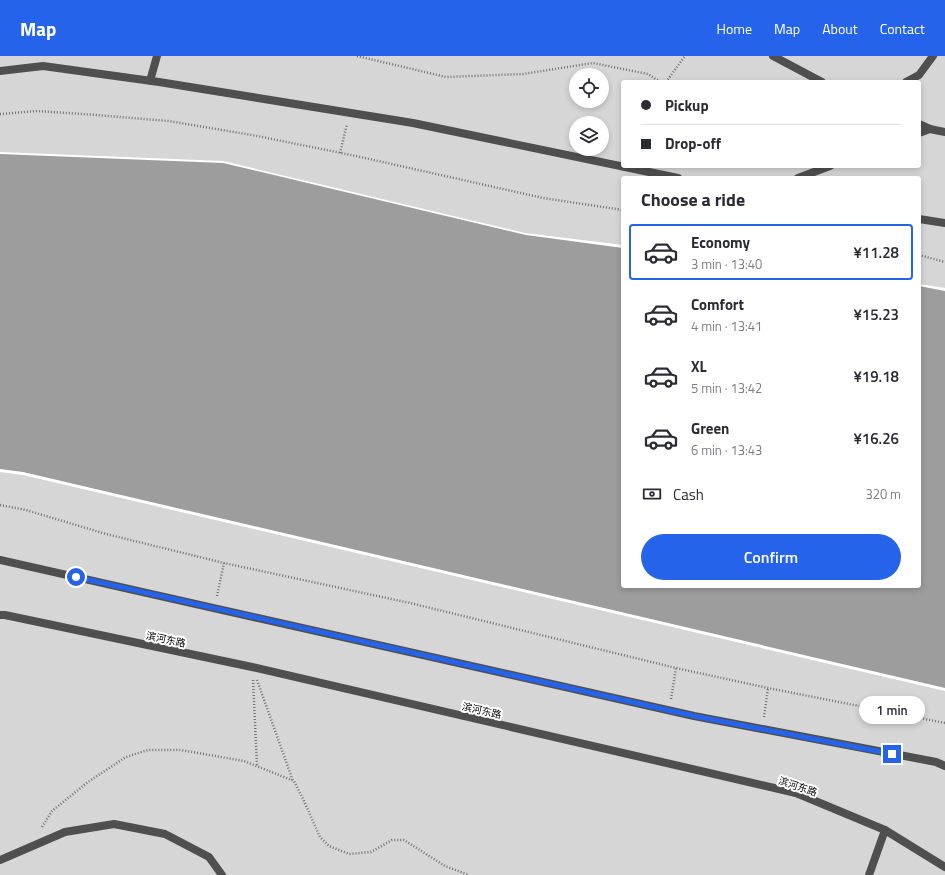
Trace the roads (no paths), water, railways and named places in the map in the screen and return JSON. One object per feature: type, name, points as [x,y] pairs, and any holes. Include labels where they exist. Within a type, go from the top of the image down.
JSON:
[{"type":"street","points":[[150,80],[157,56]]},
{"type":"street","points":[[773,56],[818,80]]},
{"type":"street","points":[[909,80],[918,75],[933,56]]},
{"type":"street","points":[[0,71],[42,66],[150,80],[413,123],[621,166]]},
{"type":"street","points":[[921,125],[930,129],[945,132]]},
{"type":"street","points":[[921,132],[930,129]]},
{"type":"street","points":[[630,168],[668,176]]},
{"type":"street","points":[[803,176],[825,168]]},
{"type":"street","points":[[921,219],[945,223]]},
{"type":"street","points":[[0,560],[669,710],[928,761],[945,766]]},
{"type":"street","name":"滨河东路","points":[[0,615],[252,667],[796,793],[885,830],[945,867]]},
{"type":"street","points":[[0,860],[65,832],[114,824],[165,834],[209,857],[222,875]]},
{"type":"street","points":[[869,875],[885,830]]}]
